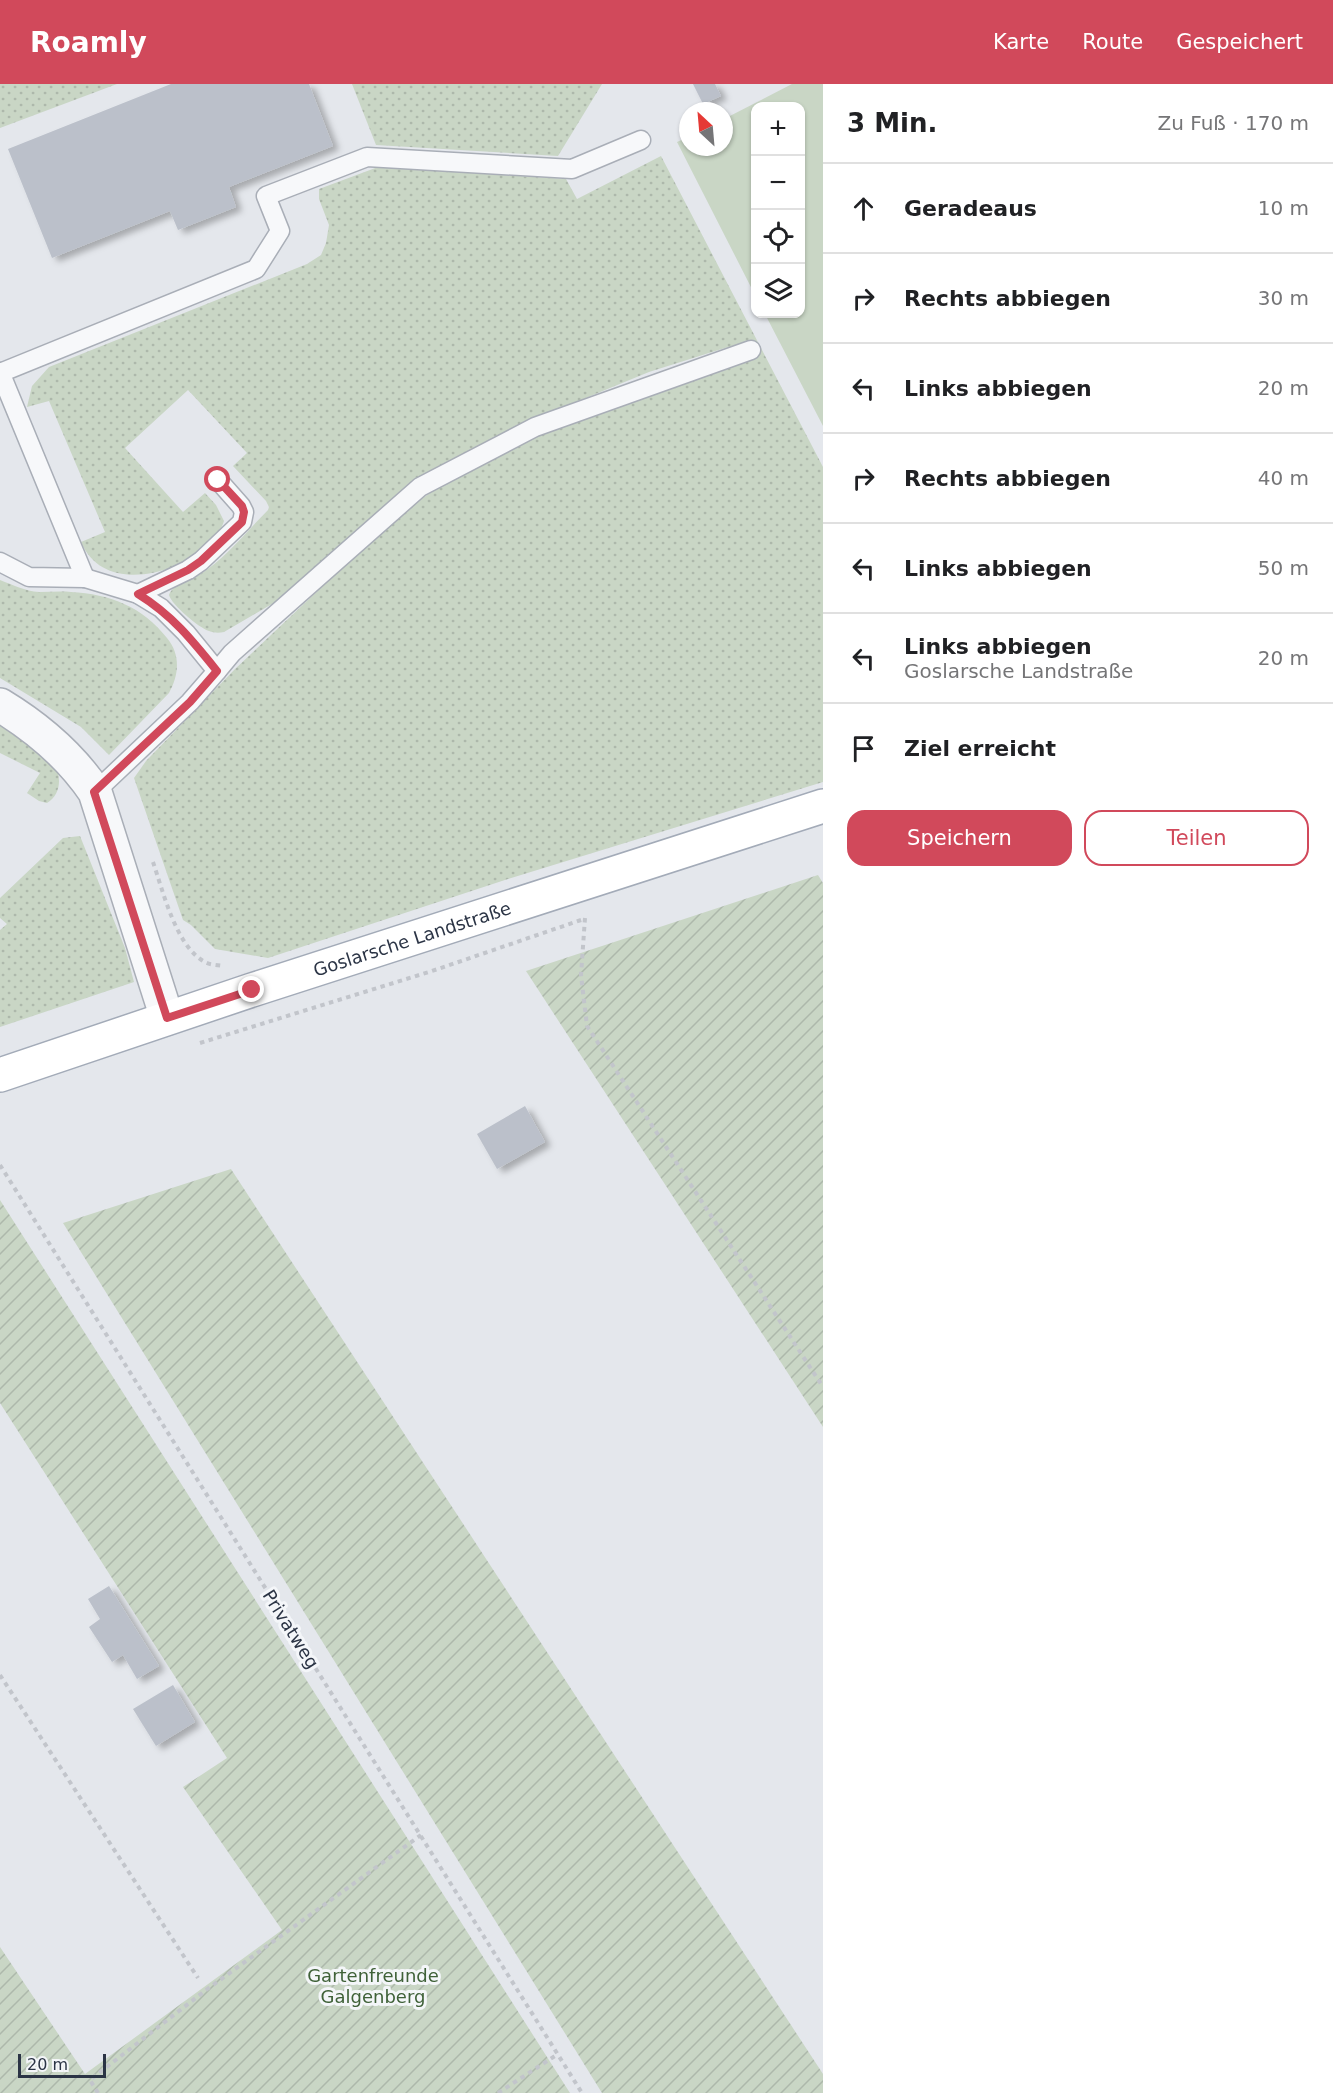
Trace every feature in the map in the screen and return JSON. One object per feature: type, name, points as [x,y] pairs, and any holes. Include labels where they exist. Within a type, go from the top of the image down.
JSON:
[{"type":"main road","name":"Goslarsche Landstraße","points":[[0,1075],[167,1018],[823,806]]},
{"type":"street","points":[[0,705],[57,746],[83,774],[94,792],[167,1018]]},
{"type":"lane","points":[[85,578],[0,373],[256,269],[280,231],[266,196],[367,157],[572,169],[641,140]]},
{"type":"lane","points":[[94,792],[190,702],[232,653],[420,486],[535,427],[751,350]]},
{"type":"lane","points":[[138,594],[188,570],[201,561],[242,522],[244,512],[242,506],[218,480]]},
{"type":"lane","points":[[0,562],[28,577],[85,578],[138,594],[161,608],[186,633],[217,671]]},
{"type":"path","points":[[151,857],[177,930],[189,947],[205,962]]},
{"type":"path","points":[[573,887],[585,919],[580,975],[587,1026],[823,1387]]},
{"type":"path","points":[[197,1045],[432,971],[596,915]]},
{"type":"path","name":"Privatweg","points":[[0,1166],[582,2093]]},
{"type":"path","points":[[0,1675],[198,1978]]},
{"type":"path","points":[[98,2093],[90,2080],[206,1990],[421,1835]]},
{"type":"path","points":[[498,2093],[558,2054]]},
{"type":"green space","points":[[0,84],[117,84],[0,128]]},
{"type":"green space","points":[[352,84],[602,84],[558,156],[376,145]]},
{"type":"green space","points":[[792,84],[823,84],[823,426],[767,318],[805,318],[805,102],[757,102]]},
{"type":"green space","points":[[751,105],[751,287],[684,156],[733,156],[733,114]]},
{"type":"green space","points":[[661,156],[823,467],[823,782],[508,879],[268,958],[215,949],[183,920],[134,778],[146,761],[235,669],[398,515],[449,480],[568,422],[737,364],[728,347],[649,372],[554,411],[414,481],[277,601],[224,632],[218,633],[204,629],[192,621],[169,595],[178,585],[209,569],[268,510],[266,501],[233,466],[247,453],[188,390],[125,448],[183,512],[205,493],[216,505],[224,521],[218,533],[208,544],[178,564],[141,575],[122,574],[106,569],[91,558],[81,542],[105,532],[49,401],[27,407],[32,386],[49,367],[307,264],[321,255],[329,225],[319,199],[319,189],[378,167],[566,179],[577,199]]},
{"type":"green space","points":[[0,580],[19,588],[39,592],[85,593],[112,599],[125,604],[147,618],[158,627],[172,645],[177,665],[175,679],[169,693],[109,755],[81,727],[0,678]]},
{"type":"green space","points":[[0,719],[39,747],[54,763],[59,776],[58,788],[56,794],[47,803],[27,793],[40,773],[0,753]]},
{"type":"green space","points":[[80,836],[125,948],[134,982],[0,1027],[0,930],[7,924],[0,918],[0,898],[63,838]]},
{"type":"green space","points":[[818,875],[823,883],[823,1427],[526,971]]},
{"type":"green space","points":[[231,1169],[823,2074],[823,2093],[602,2093],[63,1223]]},
{"type":"green space","name":"Gartenfreunde Galgenberg","points":[[0,1200],[570,2093],[0,2093],[0,1947],[85,2074],[282,1930],[183,1787],[227,1758],[0,1403]]},
{"type":"building","points":[[171,84],[309,84],[333,146],[229,187],[236,207],[178,230],[170,211],[52,258],[8,149]]},
{"type":"building","points":[[693,84],[715,84],[721,96],[702,102]]},
{"type":"building","points":[[525,1106],[545,1142],[497,1169],[477,1134]]},
{"type":"building","points":[[109,1586],[159,1666],[137,1679],[123,1655],[112,1662],[89,1627],[100,1619],[88,1599]]},
{"type":"building","points":[[173,1685],[195,1722],[156,1746],[133,1709]]},
{"type":"route","points":[[218,480],[242,506],[244,512],[242,522],[201,561],[188,570],[138,594],[161,608],[186,633],[217,671],[190,702],[94,792],[167,1018],[252,990]]}]
